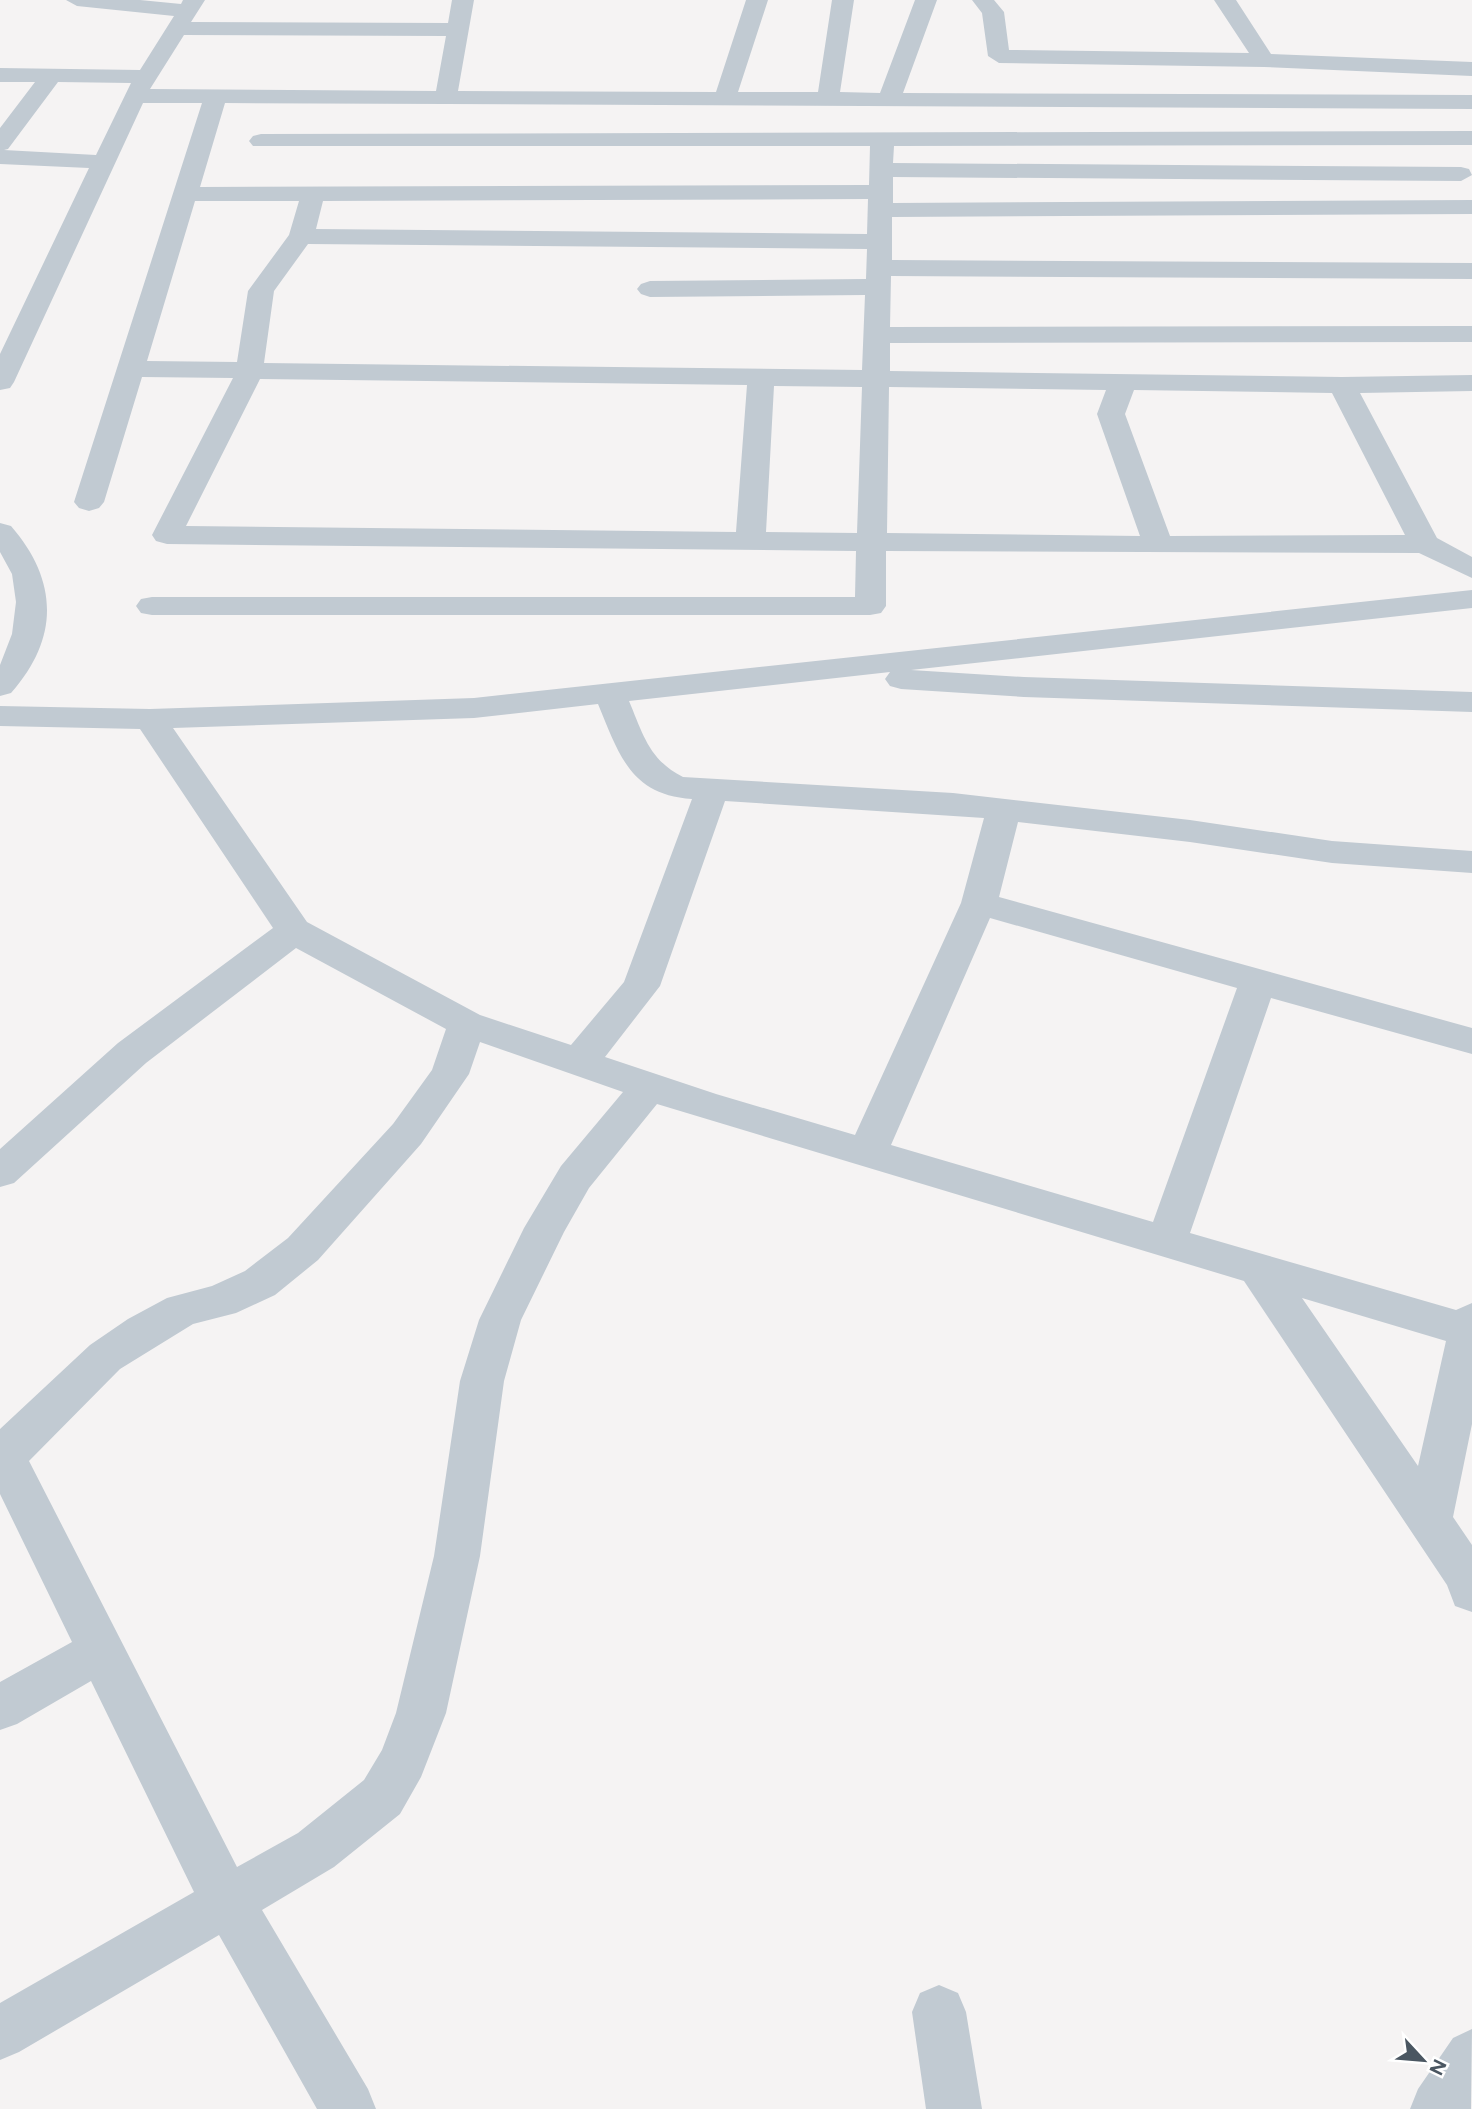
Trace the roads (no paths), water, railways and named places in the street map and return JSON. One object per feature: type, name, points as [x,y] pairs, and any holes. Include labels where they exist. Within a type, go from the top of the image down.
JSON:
[{"type":"street","points":[[77,0],[186,13],[457,30]]},
{"type":"street","points":[[446,97],[463,0]]},
{"type":"street","points":[[724,98],[757,0]]},
{"type":"street","points":[[828,98],[843,0]]},
{"type":"street","points":[[890,99],[926,0]]},
{"type":"street","points":[[983,0],[993,12],[999,56],[1264,60],[1472,69]]},
{"type":"street","points":[[1225,0],[1264,60]]},
{"type":"street","points":[[1,377],[140,87],[186,13]]},
{"type":"street","points":[[0,75],[51,76],[216,96],[1472,102]]},
{"type":"street","points":[[0,144],[51,76]]},
{"type":"street","points":[[89,502],[216,96]]},
{"type":"street","points":[[881,191],[1472,205],[1447,138]]},
{"type":"street","points":[[261,141],[1472,138]]},
{"type":"street","points":[[152,606],[870,606],[882,139]]},
{"type":"street","points":[[0,158],[102,162]]},
{"type":"street","points":[[187,194],[881,191],[1461,174]]},
{"type":"street","points":[[313,194],[301,236],[261,291],[249,373],[167,535],[1158,545],[1425,544],[1470,566]]},
{"type":"street","points":[[301,236],[879,266],[1472,271]]},
{"type":"street","points":[[650,289],[879,266]]},
{"type":"street","points":[[877,335],[1472,334]]},
{"type":"street","points":[[131,369],[249,373],[761,379],[1342,385],[1472,383]]},
{"type":"street","points":[[750,541],[761,379]]},
{"type":"street","points":[[1123,382],[1111,414],[1158,545]]},
{"type":"street","points":[[1342,385],[1425,544]]},
{"type":"street","points":[[0,532],[27,575],[31,608],[26,643],[7,680],[0,687]]},
{"type":"street","points":[[0,716],[150,719],[474,708],[1472,599]]},
{"type":"street","points":[[799,672],[1024,687],[1472,702]]},
{"type":"street","points":[[609,693],[636,755],[652,775],[677,786],[953,804],[1191,831],[1332,852],[1472,862]]},
{"type":"street","points":[[150,719],[294,931],[467,1024],[650,1086],[1166,1242],[1471,1328],[1429,1521]]},
{"type":"street","points":[[579,1062],[641,986],[712,790]]},
{"type":"street","points":[[868,1151],[979,903],[1004,810]]},
{"type":"street","points":[[979,903],[1472,1041]]},
{"type":"street","points":[[0,1172],[132,1054],[294,931]]},
{"type":"street","points":[[1166,1242],[1258,981]]},
{"type":"street","points":[[348,2109],[210,1870],[2,1455],[105,1357],[143,1331],[183,1310],[221,1301],[260,1283],[303,1249],[407,1133],[436,1094],[450,1074],[467,1024]]},
{"type":"street","points":[[0,2033],[316,1850],[382,1797],[403,1761],[421,1713],[454,1569],[482,1381],[500,1320],[545,1228],[575,1177],[650,1086]]},
{"type":"street","points":[[1259,1269],[1469,1579],[1472,1591]]},
{"type":"street","points":[[0,1708],[101,1650]]},
{"type":"street","points":[[939,2012],[954,2109]]},
{"type":"street","points":[[1438,2109],[1472,2057]]}]
